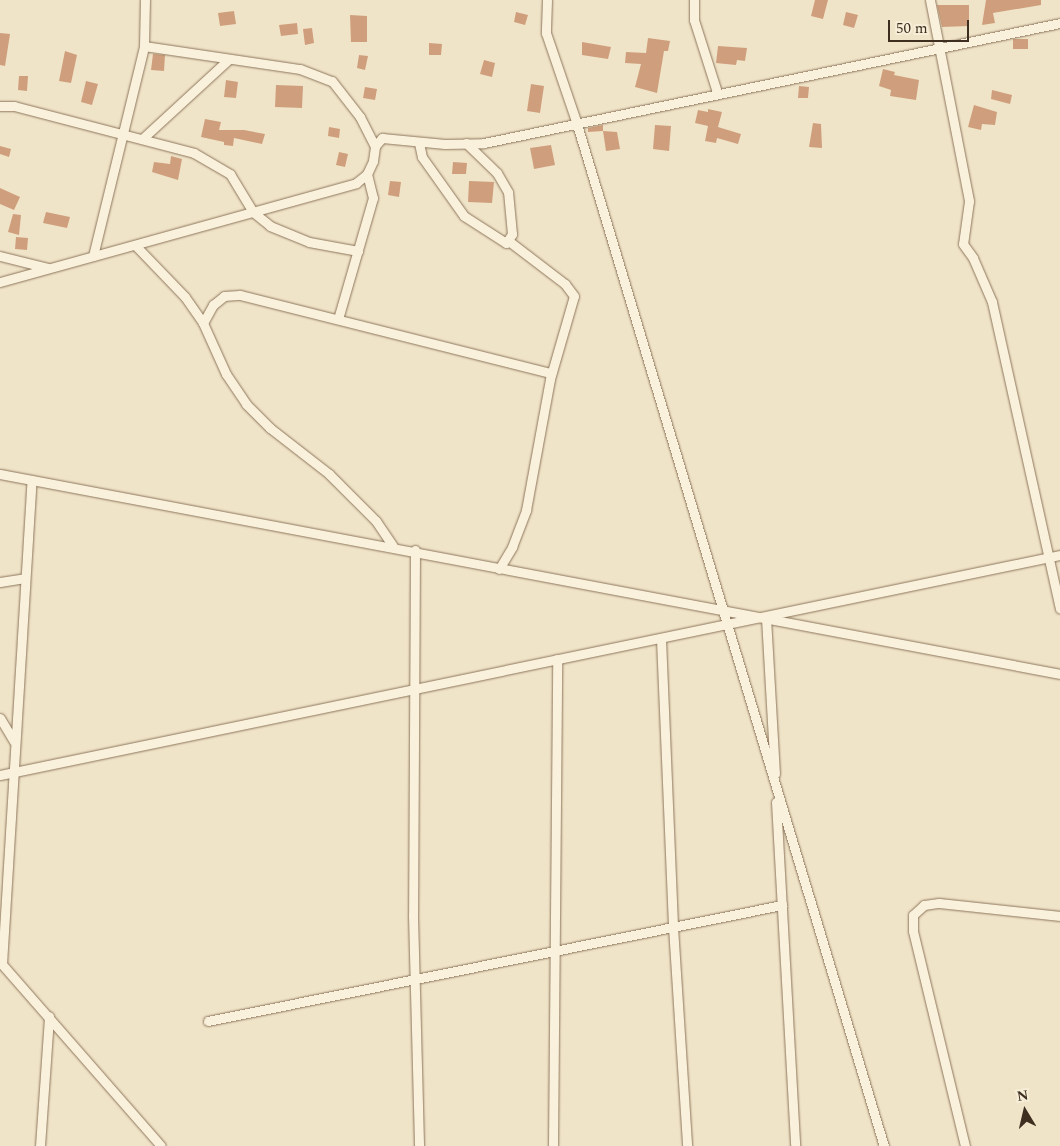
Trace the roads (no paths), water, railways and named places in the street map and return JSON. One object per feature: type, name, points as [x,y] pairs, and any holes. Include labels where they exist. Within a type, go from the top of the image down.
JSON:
[{"type":"street","points":[[93,256],[124,135],[144,46],[145,0]]},
{"type":"street","points":[[547,0],[546,33],[576,121],[720,609],[884,1146]]},
{"type":"street","points":[[694,0],[694,20],[717,92]]},
{"type":"street","points":[[930,0],[969,201],[963,244],[974,258],[992,302],[1060,609]]},
{"type":"street","points":[[0,282],[356,183],[367,174],[373,162],[375,146],[382,138],[403,138],[419,143],[484,143],[576,121],[1060,23]]},
{"type":"street","points":[[144,46],[300,69],[332,81],[360,117],[375,146]]},
{"type":"street","points":[[142,139],[229,59]]},
{"type":"street","points":[[0,106],[14,106],[194,153],[230,174],[253,212],[270,226],[309,242],[358,251]]},
{"type":"street","points":[[419,143],[422,157],[464,216],[502,243],[510,242],[565,284],[574,296],[552,373],[526,510],[512,547],[499,569]]},
{"type":"street","points":[[466,143],[497,173],[508,192],[512,228],[510,242]]},
{"type":"street","points":[[338,319],[373,198],[367,174]]},
{"type":"street","points":[[135,245],[185,297],[203,323],[226,374],[246,404],[270,428],[328,474],[376,521],[393,546]]},
{"type":"street","points":[[0,256],[49,268]]},
{"type":"street","points":[[203,323],[212,305],[224,296],[240,295],[552,373]]},
{"type":"street","points":[[0,474],[415,550],[499,569],[1060,674]]},
{"type":"street","points":[[32,480],[1,963],[161,1146]]},
{"type":"street","points":[[415,550],[414,688],[419,1146]]},
{"type":"street","points":[[0,775],[414,688],[766,618],[1060,555]]},
{"type":"street","points":[[0,582],[26,578]]},
{"type":"street","points":[[766,618],[795,1146]]},
{"type":"street","points":[[661,638],[673,927],[687,1146]]},
{"type":"street","points":[[553,1146],[557,659]]},
{"type":"street","points":[[0,718],[14,742]]},
{"type":"street","points":[[965,1146],[913,931],[912,915],[924,905],[939,903],[1060,916]]},
{"type":"street","points":[[208,1021],[782,905]]},
{"type":"street","points":[[40,1146],[49,1016]]}]
